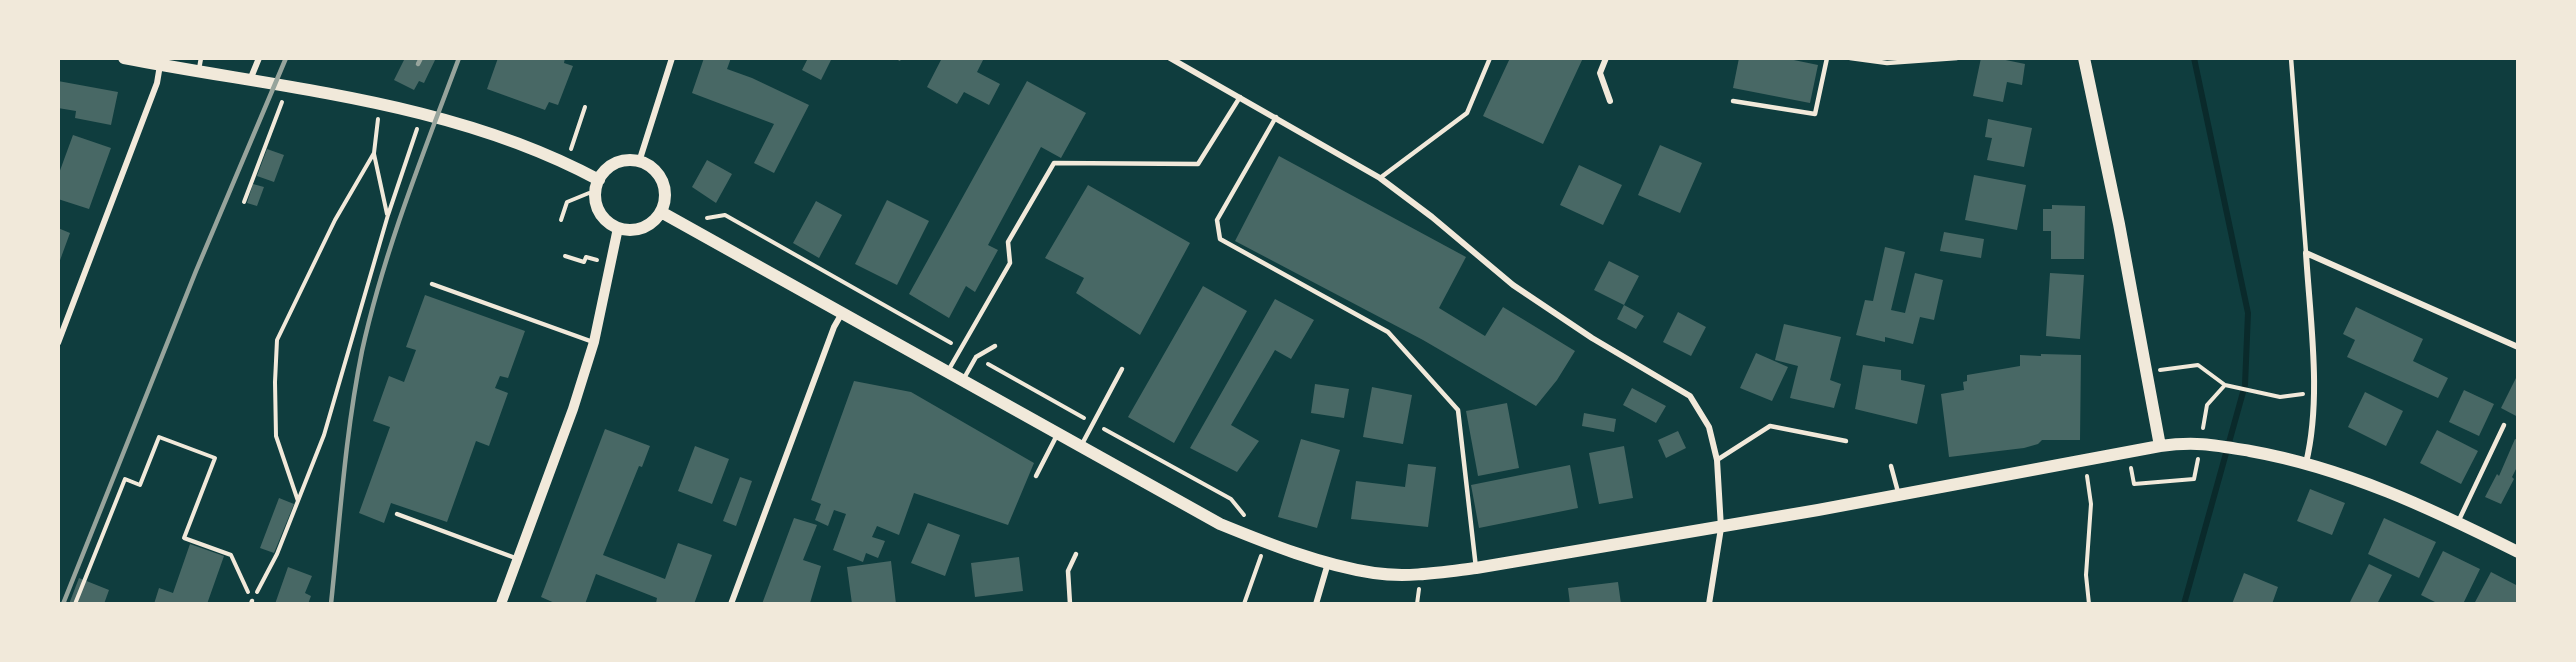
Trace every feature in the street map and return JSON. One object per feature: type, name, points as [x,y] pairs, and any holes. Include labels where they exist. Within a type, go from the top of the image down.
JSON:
[{"type":"main road","points":[[124,58],[289,87],[422,114],[488,132],[567,163],[597,185]]},
{"type":"main road","points":[[2084,58],[2119,224],[2160,446]]},
{"type":"main road","points":[[628,160],[639,162],[657,173],[662,182],[665,192],[661,212],[655,220],[638,230],[618,228],[600,214],[596,203],[597,185],[606,170],[616,163],[628,160]]},
{"type":"main road","points":[[661,212],[1220,524],[1266,543],[1328,563],[1376,573],[1421,574],[1476,568],[1721,528],[2160,446],[2201,442],[2277,455],[2390,490],[2517,552]]},
{"type":"street","points":[[250,80],[259,58]]},
{"type":"street","points":[[1170,58],[1380,178],[1432,217],[1514,285],[1592,338],[1690,396],[1708,427],[1717,460],[1721,528],[1709,603]]},
{"type":"street","points":[[1606,58],[1600,73],[1610,101]]},
{"type":"street","points":[[639,162],[670,59]]},
{"type":"street","points":[[58,343],[157,83],[160,65]]},
{"type":"street","points":[[501,603],[519,560],[573,409],[594,342],[618,228]]},
{"type":"street","points":[[2306,463],[2311,442],[2314,393],[2306,253],[2517,347]]},
{"type":"street","points":[[731,603],[834,327],[843,312]]},
{"type":"street","points":[[1316,603],[1328,563]]},
{"type":"lane","points":[[199,71],[201,58]]},
{"type":"lane","points":[[1380,178],[1467,113],[1490,58]]},
{"type":"lane","points":[[1733,101],[1815,114],[1827,58]]},
{"type":"lane","points":[[1850,58],[1887,63],[1957,58]]},
{"type":"lane","points":[[2291,58],[2306,253]]},
{"type":"lane","points":[[948,371],[1010,262],[1008,242],[1054,164],[1198,164],[1240,97]]},
{"type":"lane","points":[[1276,117],[1217,220],[1220,239],[1388,332],[1458,410],[1476,568]]},
{"type":"lane","points":[[432,284],[594,342]]},
{"type":"lane","points":[[963,380],[976,357],[995,346]]},
{"type":"lane","points":[[1081,446],[1122,369]]},
{"type":"lane","points":[[2458,522],[2504,425]]},
{"type":"lane","points":[[1717,460],[1770,426],[1846,441]]},
{"type":"lane","points":[[1036,476],[1058,433]]},
{"type":"lane","points":[[1892,466],[1899,495]]},
{"type":"lane","points":[[397,514],[519,560]]},
{"type":"lane","points":[[1070,603],[1068,571],[1076,554]]},
{"type":"path","points":[[243,202],[289,87]]},
{"type":"path","points":[[380,106],[374,153],[388,215]]},
{"type":"path","points":[[567,163],[585,107]]},
{"type":"path","points":[[252,602],[277,554],[324,435],[388,215],[422,114]]},
{"type":"path","points":[[298,502],[276,436],[277,340],[335,220],[374,153]]},
{"type":"path","points":[[561,220],[567,202],[597,185]]},
{"type":"path","points":[[682,223],[725,215],[961,348]]},
{"type":"path","points":[[565,256],[584,262]]},
{"type":"path","points":[[976,357],[1231,499],[1245,517]]},
{"type":"path","points":[[2175,368],[2198,365],[2225,385],[2248,392],[2280,397],[2297,394]]},
{"type":"path","points":[[75,603],[125,479],[140,485],[159,437],[215,458],[184,537],[231,555],[252,602]]},
{"type":"path","points":[[2128,452],[2134,484],[2174,481]]},
{"type":"path","points":[[2085,460],[2091,504],[2086,575],[2089,603]]},
{"type":"path","points":[[1244,603],[1266,543]]},
{"type":"building","points":[[405,58],[436,58],[424,83],[419,81],[414,90],[394,80]]},
{"type":"building","points":[[498,58],[565,58],[564,63],[573,66],[558,105],[549,102],[545,110],[487,89]]},
{"type":"building","points":[[704,58],[731,58],[727,69],[752,78],[809,105],[774,173],[754,163],[774,124],[692,93]]},
{"type":"building","points":[[808,58],[832,58],[821,80],[802,70]]},
{"type":"building","points":[[942,58],[984,58],[977,72],[1000,84],[989,105],[964,92],[957,104],[927,87]]},
{"type":"building","points":[[1510,58],[1583,58],[1543,144],[1483,116]]},
{"type":"building","points":[[1739,58],[1784,58],[1818,65],[1810,103],[1733,88]]},
{"type":"building","points":[[1981,58],[1996,58],[2025,64],[2022,85],[2007,82],[2003,102],[1973,96]]},
{"type":"building","points":[[58,81],[118,92],[111,125],[75,118],[76,111],[58,108]]},
{"type":"building","points":[[1027,81],[1086,113],[1061,158],[1041,147],[988,245],[998,250],[975,292],[966,286],[949,318],[909,294]]},
{"type":"building","points":[[1988,119],[2032,128],[2024,167],[1987,160],[1992,138],[1985,137]]},
{"type":"building","points":[[73,135],[111,148],[89,209],[58,199],[58,176]]},
{"type":"building","points":[[1660,145],[1702,163],[1680,213],[1638,195]]},
{"type":"building","points":[[267,149],[284,155],[274,182],[257,176]]},
{"type":"building","points":[[1279,156],[1466,257],[1439,308],[1485,336],[1503,307],[1575,351],[1557,380],[1536,406],[1423,340],[1235,241]]},
{"type":"building","points":[[707,160],[732,174],[716,203],[692,187]]},
{"type":"building","points":[[1579,165],[1622,185],[1603,225],[1560,205]]},
{"type":"building","points":[[1974,175],[2026,185],[2017,230],[1965,220]]},
{"type":"building","points":[[253,184],[264,187],[257,206],[247,203]]},
{"type":"building","points":[[1088,185],[1190,243],[1140,335],[1076,293],[1084,278],[1045,258]]},
{"type":"building","points":[[887,200],[929,221],[897,285],[855,264]]},
{"type":"building","points":[[816,201],[842,215],[819,258],[793,243]]},
{"type":"building","points":[[2052,205],[2085,206],[2084,259],[2051,259],[2051,231],[2043,231],[2043,209],[2052,209]]},
{"type":"building","points":[[58,228],[70,233],[59,263],[58,263]]},
{"type":"building","points":[[1944,232],[1984,239],[1981,258],[1940,251]]},
{"type":"building","points":[[1885,247],[1905,252],[1891,310],[1905,313],[1915,273],[1943,280],[1934,320],[1920,317],[1913,344],[1885,337],[1885,342],[1856,335],[1865,300],[1873,301]]},
{"type":"building","points":[[1609,261],[1639,276],[1624,305],[1594,290]]},
{"type":"building","points":[[2050,273],[2084,275],[2080,339],[2046,336]]},
{"type":"building","points":[[1203,286],[1247,311],[1174,443],[1128,417]]},
{"type":"building","points":[[425,295],[525,331],[508,378],[500,376],[495,388],[508,393],[489,446],[476,441],[447,522],[391,503],[384,523],[359,513],[390,427],[373,421],[389,376],[404,382],[416,350],[406,347]]},
{"type":"building","points":[[1275,299],[1314,320],[1291,359],[1275,350],[1231,425],[1259,441],[1237,472],[1190,448]]},
{"type":"building","points":[[1624,305],[1644,316],[1636,329],[1617,319]]},
{"type":"building","points":[[2356,307],[2423,339],[2413,361],[2448,378],[2438,398],[2347,357],[2355,340],[2343,334]]},
{"type":"building","points":[[1678,312],[1706,327],[1691,356],[1663,342]]},
{"type":"building","points":[[1784,324],[1841,337],[1830,380],[1841,384],[1834,408],[1790,398],[1798,366],[1775,360]]},
{"type":"building","points":[[1756,353],[1788,367],[1772,401],[1740,388]]},
{"type":"building","points":[[2041,354],[2081,355],[2080,440],[2042,440],[2038,444],[2024,448],[1949,457],[1941,394],[1964,390],[1963,382],[1967,381],[1967,375],[2020,366],[2020,355],[2041,356]]},
{"type":"building","points":[[1863,365],[1901,370],[1901,380],[1925,385],[1917,424],[1855,409]]},
{"type":"building","points":[[2518,374],[2518,417],[2501,408]]},
{"type":"building","points":[[854,381],[911,392],[1034,463],[1008,525],[914,493],[899,535],[877,526],[872,537],[885,541],[878,558],[866,553],[863,562],[833,550],[846,514],[834,510],[828,526],[815,520],[821,504],[811,500]]},
{"type":"building","points":[[1315,384],[1349,389],[1344,418],[1311,413]]},
{"type":"building","points":[[1372,387],[1412,395],[1403,444],[1363,437]]},
{"type":"building","points":[[1632,388],[1666,406],[1656,423],[1623,405]]},
{"type":"building","points":[[2464,390],[2494,404],[2479,436],[2449,422]]},
{"type":"building","points":[[2365,392],[2403,411],[2386,446],[2348,427]]},
{"type":"building","points":[[1507,403],[1519,468],[1478,476],[1466,411]]},
{"type":"building","points":[[1584,413],[1616,419],[1614,432],[1582,426]]},
{"type":"building","points":[[605,429],[650,446],[642,467],[639,466],[603,555],[665,579],[678,543],[712,555],[694,604],[658,604],[656,603],[657,598],[596,574],[585,604],[557,604],[541,597]]},
{"type":"building","points":[[2437,430],[2478,451],[2461,484],[2420,463]]},
{"type":"building","points":[[1678,431],[1686,448],[1666,458],[1658,440]]},
{"type":"building","points":[[1301,439],[1340,450],[1317,528],[1278,517]]},
{"type":"building","points":[[2515,439],[2518,440],[2518,465],[2512,477],[2514,479],[2501,504],[2485,497],[2497,474],[2499,476]]},
{"type":"building","points":[[695,446],[729,459],[712,504],[678,491]]},
{"type":"building","points":[[1624,446],[1633,498],[1599,504],[1589,453]]},
{"type":"building","points":[[1408,464],[1436,467],[1428,527],[1351,519],[1356,481],[1405,487]]},
{"type":"building","points":[[1570,465],[1578,508],[1479,528],[1471,485]]},
{"type":"building","points":[[740,477],[752,481],[736,526],[723,521]]},
{"type":"building","points":[[2310,489],[2345,503],[2332,535],[2297,521]]},
{"type":"building","points":[[279,498],[294,504],[274,553],[260,548]]},
{"type":"building","points":[[794,518],[817,525],[803,560],[821,566],[810,603],[762,604]]},
{"type":"building","points":[[2384,518],[2436,542],[2419,578],[2368,554]]},
{"type":"building","points":[[928,523],[960,535],[945,576],[911,563]]},
{"type":"building","points":[[190,544],[224,556],[207,604],[154,604],[159,588],[173,593]]},
{"type":"building","points":[[2443,551],[2480,569],[2463,604],[2439,604],[2421,595]]},
{"type":"building","points":[[1019,557],[1023,591],[975,597],[971,563]]},
{"type":"building","points":[[891,561],[896,604],[852,604],[847,567]]},
{"type":"building","points":[[2369,564],[2392,575],[2377,604],[2349,604]]},
{"type":"building","points":[[288,567],[312,576],[305,593],[311,596],[308,604],[275,604]]},
{"type":"building","points":[[2491,572],[2518,586],[2518,604],[2474,604]]},
{"type":"building","points":[[2244,573],[2278,587],[2272,604],[2232,604]]},
{"type":"building","points":[[79,578],[109,590],[104,604],[69,604]]},
{"type":"building","points":[[1618,582],[1621,604],[1570,604],[1568,588]]},
{"type":"waterway","points":[[2184,604],[2245,385],[2248,313],[2194,58]]},
{"type":"railway","points":[[63,604],[196,271],[286,58]]},
{"type":"railway","points":[[418,64],[421,58]]},
{"type":"railway","points":[[331,604],[347,446],[362,351],[393,240],[459,58]]}]
